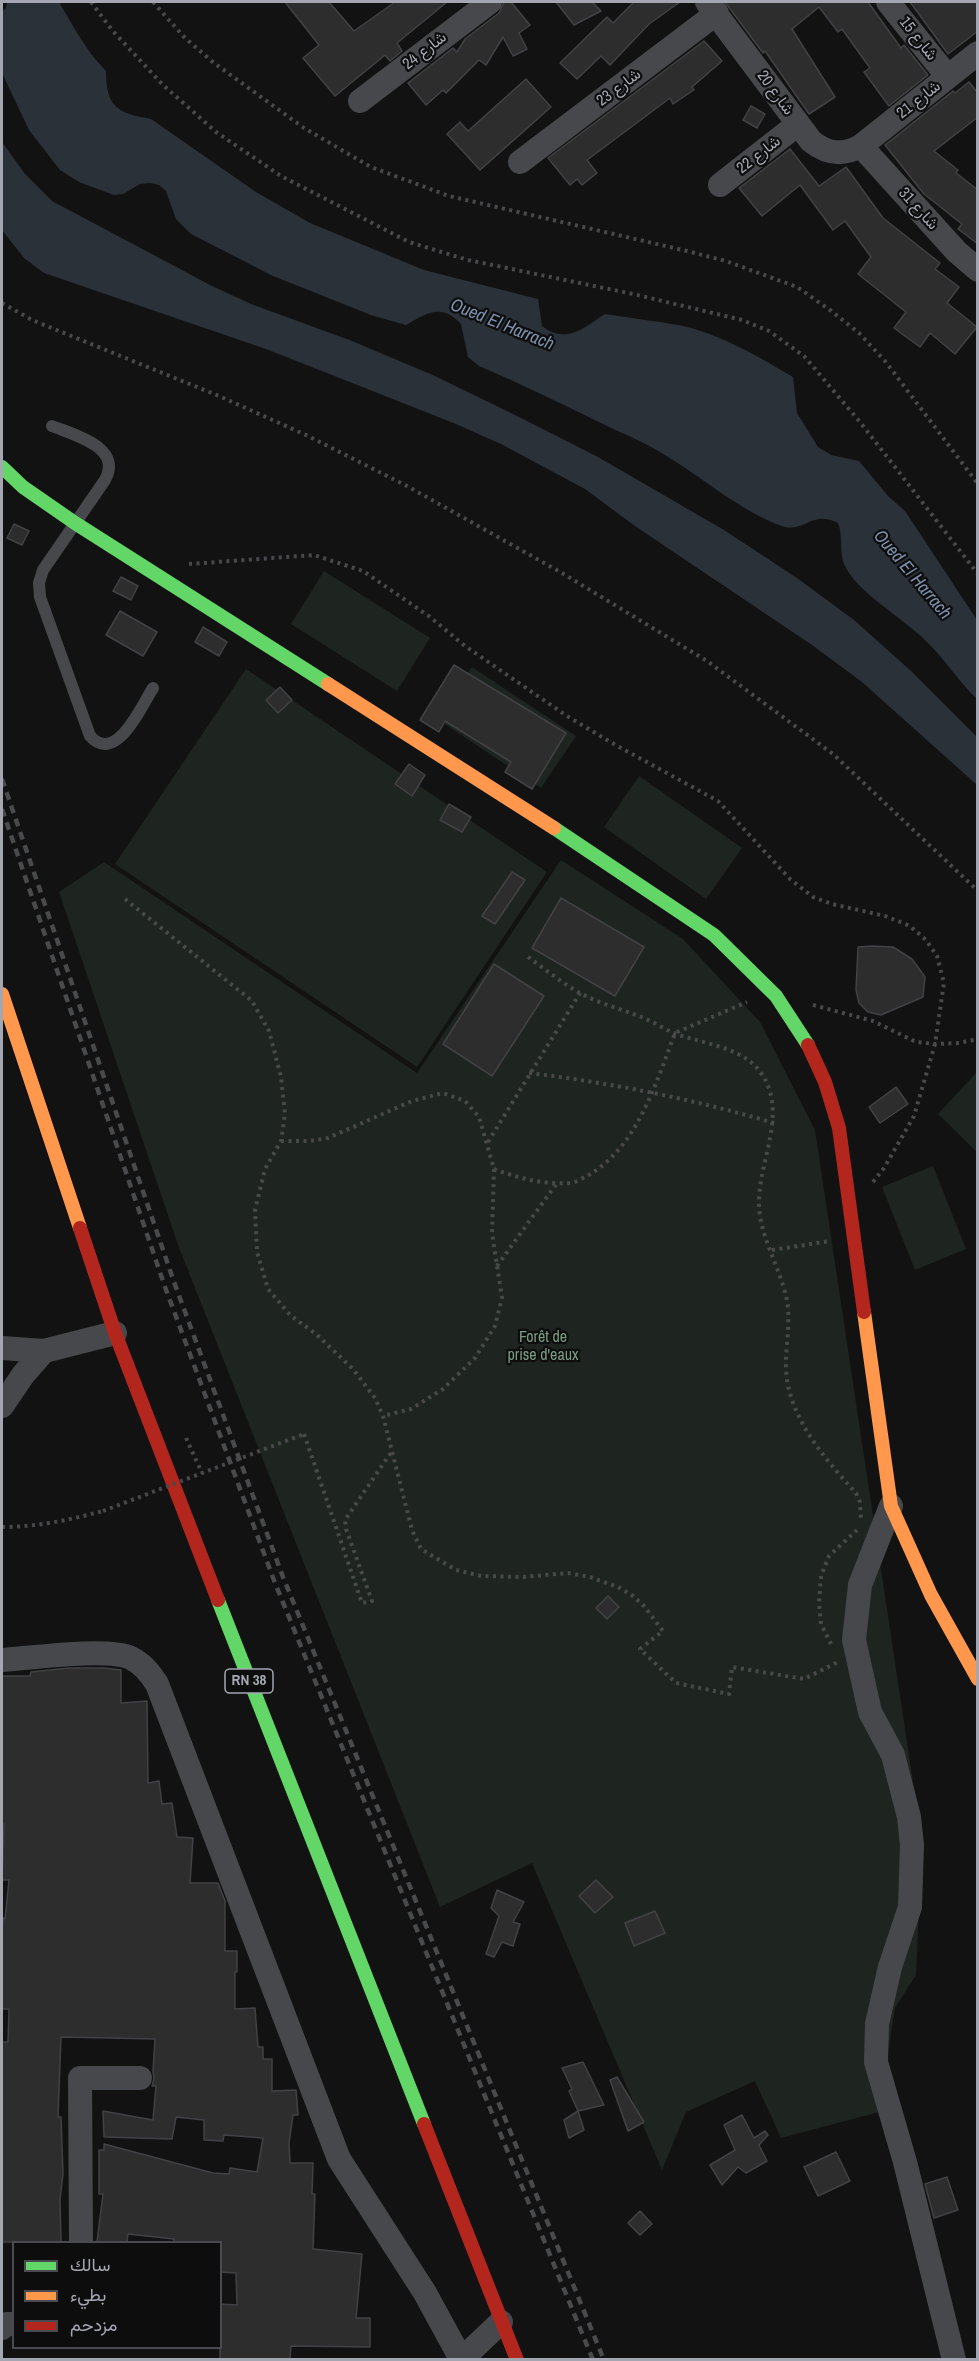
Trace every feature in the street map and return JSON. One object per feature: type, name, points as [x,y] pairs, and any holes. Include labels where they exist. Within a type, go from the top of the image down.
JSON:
[{"type":"street","name":"شارع 24","points":[[360,101],[490,2]]},
{"type":"street","name":"شارع 15","points":[[888,2],[948,77]]},
{"type":"street","name":"شارع 20","points":[[712,8],[811,141],[826,151],[844,153],[861,146]]},
{"type":"street","name":"شارع 23","points":[[520,162],[712,8]]},
{"type":"street","name":"شارع 21","points":[[861,146],[978,53]]},
{"type":"street","name":"شارع 22","points":[[720,185],[798,124]]},
{"type":"street","name":"شارع 31","points":[[861,146],[957,252],[978,270]]},
{"type":"street","points":[[2,466],[23,487],[75,523],[559,831],[714,935],[776,996],[804,1038],[825,1082],[839,1128],[891,1506],[931,1595],[978,1679]]},
{"type":"street","name":"RN 38","points":[[2,994],[115,1333],[293,1793],[517,2360]]},
{"type":"street","points":[[2,1348],[44,1351],[115,1333]]},
{"type":"street","points":[[2,1406],[23,1375],[44,1351]]},
{"type":"street","points":[[891,1506],[860,1586],[854,1640],[870,1712],[892,1755],[909,1817],[912,1845],[910,1907],[890,1967],[878,2024],[876,2062],[905,2162],[954,2360]]},
{"type":"street","points":[[2,1660],[110,1653],[130,1658],[147,1669],[157,1684],[339,2159],[425,2294],[460,2359],[501,2322]]},
{"type":"street","points":[[81,2241],[80,2078],[140,2078]]},
{"type":"lane","points":[[52,426],[97,446],[108,458],[108,475],[43,570],[39,590],[90,736],[94,741],[107,744],[120,739],[153,688]]},
{"type":"path","points":[[91,2],[112,30],[163,84],[216,132],[280,176],[409,242],[468,260],[633,294],[742,320],[769,331],[804,356],[860,422],[978,574]]},
{"type":"path","points":[[153,2],[185,38],[214,63],[304,128],[371,167],[449,196],[726,261],[797,287],[859,333],[885,361],[978,484]]},
{"type":"path","points":[[2,303],[32,320],[219,396],[306,435],[407,486],[562,573],[707,662],[833,754],[978,891]]},
{"type":"path","points":[[182,565],[314,555],[363,571],[430,617],[465,646],[567,716],[718,801],[790,879],[813,897],[832,904],[885,916],[910,926],[926,940],[937,956],[944,983],[935,1044],[923,1091],[915,1116],[884,1168],[851,1211]]},
{"type":"path","points":[[125,899],[252,1001],[269,1031],[281,1077],[285,1114],[281,1140],[265,1169],[255,1210],[257,1252],[268,1288],[291,1316],[316,1334],[353,1369],[375,1398],[383,1416],[412,1530],[421,1549],[456,1570],[481,1576],[523,1577],[568,1574],[590,1577],[618,1587],[644,1606],[663,1631],[640,1649],[676,1683],[729,1694],[732,1668],[804,1679],[841,1661],[821,1624],[819,1603],[821,1576],[829,1556],[856,1532],[861,1524],[862,1513],[856,1493],[816,1444],[795,1410],[786,1370],[787,1298],[762,1226],[759,1208],[759,1189],[764,1159],[774,1123],[771,1094],[761,1073],[740,1056],[675,1033],[642,1017],[580,993],[528,957]]},
{"type":"path","points":[[488,1142],[580,993]]},
{"type":"path","points":[[529,1073],[595,1081],[652,1092],[732,1110],[774,1123]]},
{"type":"path","points":[[494,1168],[522,1179],[573,1183],[602,1167],[628,1136],[652,1092]]},
{"type":"path","points":[[281,1140],[310,1141],[328,1138],[412,1101],[443,1093],[465,1101],[479,1117],[494,1168],[492,1233],[502,1298],[495,1326],[475,1358],[443,1389],[411,1409],[383,1416]]},
{"type":"path","points":[[497,1266],[558,1183]]},
{"type":"path","points":[[772,1250],[855,1238]]},
{"type":"path","points":[[2,1527],[25,1527],[64,1521],[103,1511],[304,1434],[362,1604],[372,1601],[346,1529],[345,1520],[392,1450]]},
{"type":"green space","points":[[324,571],[430,638],[397,691],[291,624]]},
{"type":"green space","points":[[472,667],[576,736],[541,788],[437,719]]},
{"type":"green space","points":[[246,669],[547,872],[417,1067],[115,864]]},
{"type":"green space","points":[[639,776],[742,848],[706,899],[604,827]]},
{"type":"green space","name":"Forêt de prise d'eaux","points":[[561,860],[683,939],[760,1022],[815,1130],[922,1842],[916,1975],[895,2008],[886,2065],[898,2107],[781,2138],[755,2081],[686,2112],[662,2170],[532,1863],[440,1907],[178,1245],[59,892],[104,862],[417,1073]]},
{"type":"green space","points":[[977,1072],[977,1152],[938,1114]]},
{"type":"green space","points":[[933,1166],[966,1249],[915,1270],[882,1187]]},
{"type":"water","name":"Oued El Harrach","points":[[7,2],[59,2],[86,47],[106,71],[108,93],[116,106],[130,114],[151,119],[256,192],[310,223],[424,270],[538,299],[542,326],[551,332],[567,334],[575,332],[605,314],[683,326],[726,341],[754,354],[793,377],[797,413],[818,447],[831,455],[859,461],[888,496],[905,511],[977,620],[977,699],[925,640],[871,596],[853,578],[844,563],[838,523],[829,519],[821,519],[790,528],[753,513],[650,446],[479,366],[468,357],[461,324],[447,314],[434,312],[406,325],[371,315],[273,276],[191,234],[176,219],[166,191],[159,185],[140,184],[123,194],[114,195],[79,182],[60,170],[29,130],[2,73],[2,12]]},
{"type":"water","points":[[2,142],[25,174],[52,201],[212,286],[251,304],[352,341],[435,376],[517,416],[598,457],[724,530],[797,578],[854,620],[911,671],[977,737],[977,785],[862,682],[585,489],[501,444],[456,424],[266,349],[44,273],[24,258],[2,230]]},
{"type":"building","points":[[285,2],[329,2],[354,31],[395,2],[447,2],[397,43],[402,51],[390,61],[385,55],[335,96],[303,58],[319,45]]},
{"type":"building","points":[[504,2],[511,2],[530,25],[519,33],[527,49],[513,56],[503,37],[486,65],[479,60],[446,93],[443,90],[426,105],[408,83],[453,48],[457,52],[465,39],[499,13]]},
{"type":"building","points":[[556,2],[592,2],[601,11],[574,25]]},
{"type":"building","points":[[634,2],[680,2],[649,24],[610,65],[601,56],[577,79],[560,63],[607,17],[613,23]]},
{"type":"building","points":[[725,2],[868,2],[901,48],[904,45],[928,75],[889,106],[864,72],[870,68],[842,29],[838,32],[819,7],[792,29],[835,97],[809,114],[765,51],[763,53]]},
{"type":"building","points":[[910,2],[978,2],[978,31],[948,54]]},
{"type":"building","points":[[704,41],[722,61],[692,87],[694,90],[673,104],[670,98],[587,160],[597,173],[582,185],[577,179],[570,185],[548,158]]},
{"type":"building","points":[[526,79],[551,107],[480,170],[447,134],[460,122],[468,131]]},
{"type":"building","points":[[969,82],[978,93],[978,117],[934,151],[958,170],[956,173],[978,190],[978,244],[958,229],[962,224],[924,194],[885,145],[953,91],[955,93]]},
{"type":"building","points":[[751,106],[765,114],[757,128],[743,120]]},
{"type":"building","points":[[790,149],[819,186],[846,167],[883,218],[940,263],[935,269],[959,287],[947,303],[977,327],[955,354],[930,333],[920,347],[894,328],[906,312],[858,274],[871,257],[845,221],[833,230],[800,185],[762,216],[739,188]]},
{"type":"building","points":[[14,524],[29,531],[22,545],[7,538]]},
{"type":"building","points":[[121,577],[138,586],[131,600],[113,591]]},
{"type":"building","points":[[120,611],[157,632],[143,656],[106,635]]},
{"type":"building","points":[[203,627],[227,642],[219,656],[195,642]]},
{"type":"building","points":[[454,665],[566,733],[532,789],[505,772],[511,762],[445,721],[439,732],[420,720]]},
{"type":"building","points":[[280,687],[292,700],[278,713],[266,700]]},
{"type":"building","points":[[409,764],[425,775],[412,796],[395,784]]},
{"type":"building","points":[[449,804],[471,817],[462,832],[440,820]]},
{"type":"building","points":[[512,872],[525,880],[495,924],[482,916]]},
{"type":"building","points":[[561,898],[644,947],[615,996],[532,948]]},
{"type":"building","points":[[858,947],[893,947],[912,959],[925,977],[923,997],[881,1015],[868,1012],[859,1003],[856,990]]},
{"type":"building","points":[[494,964],[544,996],[492,1076],[443,1044]]},
{"type":"building","points":[[896,1087],[908,1104],[880,1123],[869,1107]]},
{"type":"building","points":[[608,1596],[619,1607],[607,1619],[596,1608]]},
{"type":"building","points":[[69,1668],[121,1670],[121,1703],[147,1701],[148,1783],[159,1781],[162,1804],[172,1803],[177,1837],[193,1838],[190,1883],[218,1883],[225,1901],[225,1951],[237,1951],[235,2009],[255,2008],[258,2047],[263,2047],[263,2059],[272,2059],[272,2091],[296,2090],[298,2115],[293,2115],[289,2143],[290,2163],[313,2163],[312,2194],[315,2194],[313,2249],[362,2254],[356,2318],[370,2318],[370,2347],[291,2346],[290,2360],[220,2360],[222,2304],[237,2305],[236,2273],[222,2272],[222,2241],[174,2241],[174,2239],[128,2234],[127,2241],[97,2241],[103,2194],[99,2194],[99,2150],[104,2150],[104,2144],[213,2173],[229,2174],[230,2168],[257,2172],[263,2138],[224,2135],[223,2141],[204,2140],[204,2120],[176,2117],[172,2139],[104,2137],[103,2111],[153,2120],[156,2086],[152,2086],[155,2039],[61,2037],[58,2117],[61,2117],[63,2174],[60,2200],[61,2241],[2,2242],[2,2042],[8,2042],[9,2009],[2,2009],[2,1934],[9,1880],[2,1880],[4,1824],[2,1824],[2,1676],[30,1676],[31,1672]]},
{"type":"building","points":[[596,1880],[613,1897],[595,1913],[579,1896]]},
{"type":"building","points":[[497,1890],[524,1902],[513,1922],[520,1924],[513,1946],[502,1942],[494,1957],[486,1954],[499,1916],[491,1908]]},
{"type":"building","points":[[655,1911],[665,1933],[634,1946],[625,1923]]},
{"type":"building","points":[[583,2062],[604,2105],[578,2111],[569,2091],[572,2089],[562,2068]]},
{"type":"building","points":[[617,2077],[644,2122],[628,2131],[610,2080]]},
{"type":"building","points":[[578,2111],[584,2130],[569,2138],[564,2120]]},
{"type":"building","points":[[742,2115],[754,2138],[765,2131],[768,2135],[759,2145],[767,2161],[746,2173],[738,2167],[722,2185],[710,2165],[735,2150],[724,2125]]},
{"type":"building","points":[[836,2152],[850,2181],[818,2196],[804,2167]]},
{"type":"building","points":[[947,2177],[958,2210],[934,2218],[925,2184]]},
{"type":"building","points":[[640,2211],[652,2224],[640,2235],[628,2223]]},
{"type":"railway","points":[[2,779],[174,1282],[283,1577],[604,2360]]},
{"type":"railway","points":[[2,809],[165,1287],[275,1583],[593,2360]]},
{"type":"traffic: fast","points":[[2,467],[23,487],[75,523],[328,684]]},
{"type":"traffic: fast","points":[[554,828],[714,935],[776,996],[808,1045]]},
{"type":"traffic: fast","points":[[218,1600],[424,2124]]},
{"type":"traffic: slow","points":[[328,684],[554,828]]},
{"type":"traffic: slow","points":[[2,994],[80,1228]]},
{"type":"traffic: slow","points":[[864,1312],[891,1506],[931,1595],[978,1679]]},
{"type":"traffic: jam","points":[[808,1045],[825,1082],[839,1128],[864,1312]]},
{"type":"traffic: jam","points":[[80,1228],[115,1333],[218,1600]]},
{"type":"traffic: jam","points":[[424,2124],[517,2360]]}]
